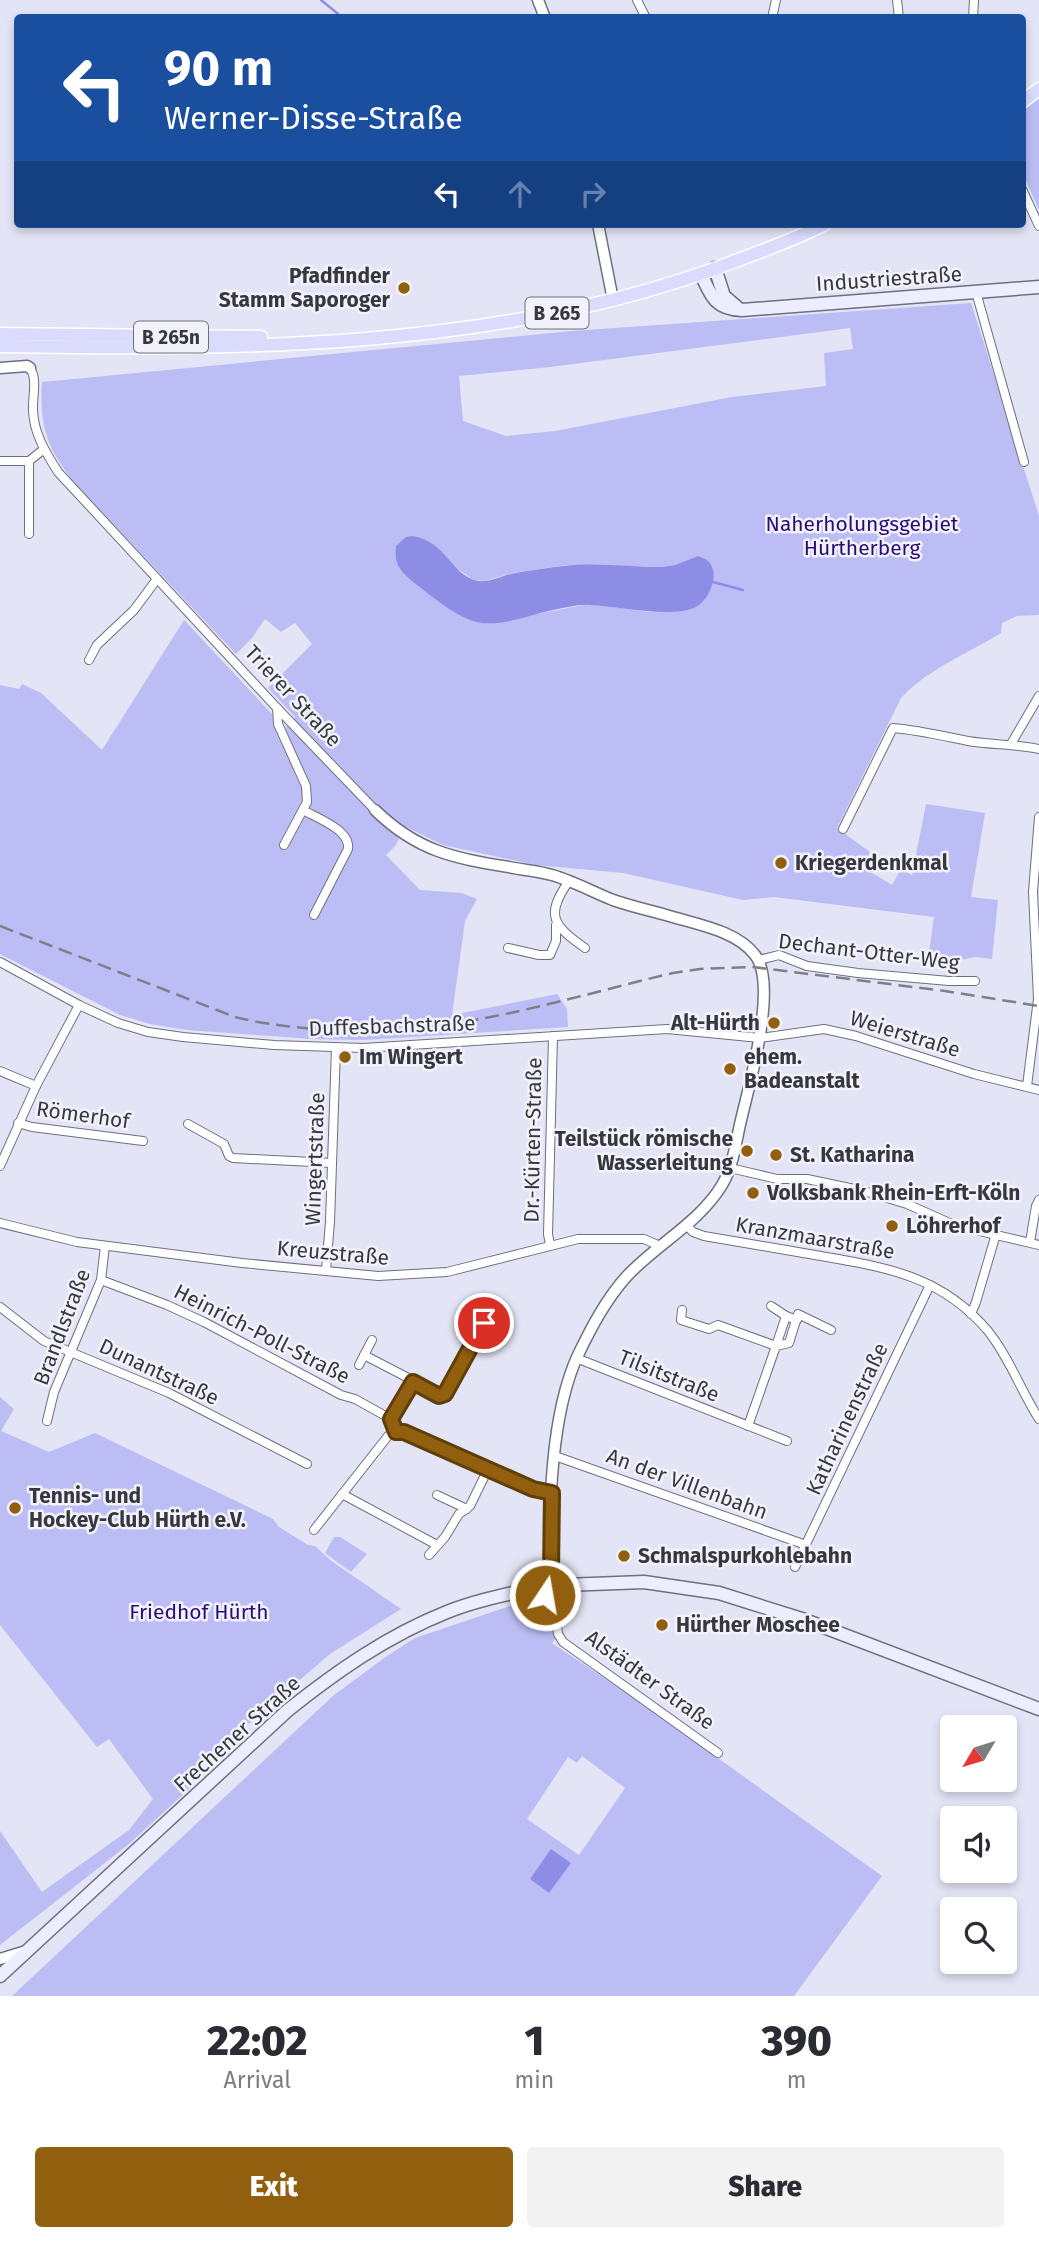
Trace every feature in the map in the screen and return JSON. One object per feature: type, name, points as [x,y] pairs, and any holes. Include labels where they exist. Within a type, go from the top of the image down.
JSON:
[{"type":"main road","name":"B 265","points":[[342,339],[491,324],[613,300],[701,274],[815,228]]},
{"type":"main road","points":[[715,268],[724,296],[742,310]]},
{"type":"main road","name":"Industriestraße","points":[[701,274],[712,296],[730,310],[1039,287]]},
{"type":"main road","name":"B 265n","points":[[0,334],[342,339]]},
{"type":"main road","name":"B 265n","points":[[0,346],[201,348],[342,339]]},
{"type":"main road","points":[[551,1573],[559,1574],[565,1585],[561,1594],[554,1597],[545,1595],[540,1587],[542,1579],[551,1573]]},
{"type":"main road","points":[[565,1585],[644,1582],[719,1593],[805,1620],[1039,1709]]},
{"type":"main road","name":"Frechener Straße","points":[[0,1976],[287,1711],[353,1661],[391,1638],[449,1611],[540,1587]]},
{"type":"street","points":[[1026,198],[1039,226]]},
{"type":"street","points":[[599,228],[613,300]]},
{"type":"street","points":[[976,292],[1024,462]]},
{"type":"street","points":[[0,368],[30,368]]},
{"type":"street","name":"Trierer Straße","points":[[30,368],[34,373],[33,412],[44,449],[58,472],[277,708],[375,810],[408,838],[442,854],[549,874],[617,901],[706,927],[731,937],[747,947],[759,960]]},
{"type":"street","points":[[0,461],[29,461],[44,449]]},
{"type":"street","points":[[29,461],[29,534]]},
{"type":"street","points":[[89,660],[97,645],[134,610],[157,579]]},
{"type":"street","points":[[1011,744],[1039,696]]},
{"type":"street","points":[[277,708],[278,724],[306,786],[308,797],[284,845]]},
{"type":"street","points":[[843,829],[892,728],[1039,749]]},
{"type":"street","points":[[303,810],[338,830],[349,842],[348,849],[314,915]]},
{"type":"street","points":[[1027,1086],[1037,1010],[1033,892],[1039,817]]},
{"type":"street","points":[[508,948],[550,955],[556,941],[554,918],[558,899],[569,881]]},
{"type":"street","points":[[556,925],[585,948]]},
{"type":"street","name":"Dechant-Otter-Weg","points":[[759,960],[779,955],[807,966],[858,973],[975,981]]},
{"type":"street","points":[[551,1573],[555,1456],[562,1402],[576,1358],[614,1291],[627,1275],[711,1200],[730,1168],[760,1038],[764,984],[759,960]]},
{"type":"street","name":"Duffesbachstraße","points":[[0,962],[118,1023],[183,1037],[336,1048],[667,1029],[760,1038]]},
{"type":"street","points":[[0,1166],[36,1086],[79,1005]]},
{"type":"street","name":"Weierstraße","points":[[760,1038],[834,1030],[974,1074],[1039,1090]]},
{"type":"street","name":"Dr.-Kürten-Straße","points":[[551,1245],[548,1234],[553,1036]]},
{"type":"street","name":"Wingertstraße","points":[[326,1270],[336,1048]]},
{"type":"street","points":[[0,1071],[36,1086]]},
{"type":"street","name":"Römerhof","points":[[18,1123],[143,1140]]},
{"type":"street","points":[[188,1124],[224,1144],[229,1156],[233,1158],[332,1163]]},
{"type":"street","points":[[730,1168],[777,1179],[807,1179],[864,1191],[907,1204],[954,1225],[1035,1243],[1036,1206],[1039,1200]]},
{"type":"street","name":"Kreuzstraße","points":[[0,1223],[77,1242],[242,1263],[378,1276],[447,1272],[578,1239],[636,1238],[650,1240],[660,1246]]},
{"type":"street","name":"Kranzmaarstraße","points":[[686,1225],[693,1232],[704,1236],[875,1264],[905,1273],[930,1285],[971,1314],[992,1336],[1039,1419]]},
{"type":"street","points":[[971,1314],[996,1234]]},
{"type":"street","name":"Brandlstraße","points":[[47,1421],[54,1392],[101,1280],[106,1246]]},
{"type":"street","name":"Heinrich-Poll-Straße","points":[[101,1280],[204,1322],[391,1419]]},
{"type":"street","name":"Katharinenstraße","points":[[795,1567],[930,1285]]},
{"type":"street","points":[[771,1306],[797,1321]]},
{"type":"street","name":"Dunantstraße","points":[[0,1307],[44,1341],[169,1393],[307,1464]]},
{"type":"street","points":[[682,1310],[681,1320],[709,1329],[718,1325],[776,1346],[789,1343],[798,1314],[831,1330]]},
{"type":"street","points":[[748,1426],[786,1316]]},
{"type":"street","points":[[364,1355],[443,1396],[484,1323]]},
{"type":"street","points":[[359,1365],[372,1340]]},
{"type":"street","name":"Tilsitstraße","points":[[576,1358],[787,1441]]},
{"type":"street","points":[[396,1432],[391,1419],[413,1382]]},
{"type":"street","points":[[314,1530],[388,1436],[396,1432],[404,1432],[533,1489],[552,1493]]},
{"type":"street","name":"An der Villenbahn","points":[[555,1456],[806,1545]]},
{"type":"street","points":[[429,1555],[459,1514],[467,1509],[488,1469]]},
{"type":"street","points":[[342,1494],[437,1545]]},
{"type":"street","points":[[437,1495],[467,1509]]},
{"type":"street","name":"Alstädter Straße","points":[[554,1597],[558,1634],[563,1642],[718,1753]]},
{"type":"street","points":[[0,1959],[26,1951]]},
{"type":"green space","points":[[1039,98],[1039,210],[1026,181],[1026,108]]},
{"type":"green space","name":"Naherholungsgebiet Hürtherberg","points":[[971,303],[1039,516],[1039,615],[1017,616],[1002,623],[1001,633],[936,670],[901,698],[837,828],[870,852],[862,867],[892,885],[901,869],[912,875],[926,804],[985,813],[971,897],[998,900],[992,959],[975,957],[927,967],[934,917],[774,897],[743,900],[623,873],[536,865],[443,845],[406,827],[386,855],[420,890],[462,893],[477,899],[465,921],[452,1015],[557,994],[567,1009],[568,1027],[364,1040],[187,1030],[150,1024],[120,1015],[0,954],[0,685],[19,689],[22,684],[41,693],[102,750],[184,620],[285,728],[295,717],[268,688],[312,644],[295,623],[281,632],[265,619],[252,638],[236,654],[80,489],[61,464],[48,440],[45,428],[42,382],[572,331]],"holes":[[[850,328],[853,349],[824,353],[826,386],[732,397],[555,431],[506,436],[463,421],[459,376],[550,367]],[[698,556],[698,606],[692,608],[650,612],[588,604],[497,622],[456,568],[474,580],[485,581],[512,573],[567,565],[662,567]]]},
{"type":"green space","name":"Friedhof Hürth","points":[[0,1397],[14,1409],[1,1431],[49,1452],[95,1433],[273,1519],[279,1527],[308,1545],[315,1546],[330,1560],[401,1609],[330,1654],[183,1780],[189,1789],[129,1844],[0,1945],[0,1831],[42,1892],[129,1830],[153,1799],[109,1739],[97,1747],[0,1625]]},
{"type":"green space","points":[[334,1537],[340,1537],[367,1554],[351,1572],[325,1553]]},
{"type":"green space","points":[[525,1601],[552,1610],[556,1638],[552,1643],[640,1702],[882,1876],[794,1996],[12,1996],[334,1695],[415,1638]],"holes":[[[582,1756],[625,1788],[579,1855],[527,1819],[568,1757],[577,1763]]]},
{"type":"shaded area","points":[[412,536],[433,544],[461,572],[478,581],[575,565],[662,567],[698,556],[712,566],[712,586],[701,604],[686,610],[659,612],[581,605],[501,623],[480,623],[450,610],[401,570],[396,560],[396,546],[406,537]]},
{"type":"shaded area","points":[[551,1849],[571,1863],[549,1893],[530,1879]]},
{"type":"waterway","points":[[321,0],[338,14]]},
{"type":"waterway","points":[[713,582],[743,590]]},
{"type":"railway","points":[[0,926],[235,1017],[294,1027],[390,1030],[452,1024],[529,1009],[673,973],[753,967],[945,991],[1039,1006]]},
{"type":"place","name":"Pfadfinder Stamm Saporoger","points":[[404,288]]},
{"type":"place","name":"Kriegerdenkmal","points":[[781,863]]},
{"type":"place","name":"Alt-Hürth","points":[[774,1023]]},
{"type":"place","name":"Im Wingert","points":[[345,1057]]},
{"type":"place","name":"ehem. Badeanstalt","points":[[730,1069]]},
{"type":"place","name":"Teilstück römische Wasserleitung","points":[[747,1151]]},
{"type":"place","name":"St. Katharina","points":[[776,1155]]},
{"type":"place","name":"Volksbank Rhein-Erft-Köln","points":[[753,1193]]},
{"type":"place","name":"Löhrerhof","points":[[892,1226]]},
{"type":"place","name":"Tennis- und Hockey-Club Hürth e.V.","points":[[15,1508]]},
{"type":"place","name":"Schmalspurkohlebahn","points":[[624,1556]]},
{"type":"place","name":"Hürther Moschee","points":[[662,1625]]},
{"type":"route","points":[[484,1323],[445,1394],[439,1396],[413,1382],[391,1419],[396,1432],[404,1432],[533,1489],[552,1493],[551,1573],[544,1576],[540,1583],[545,1595]]}]
